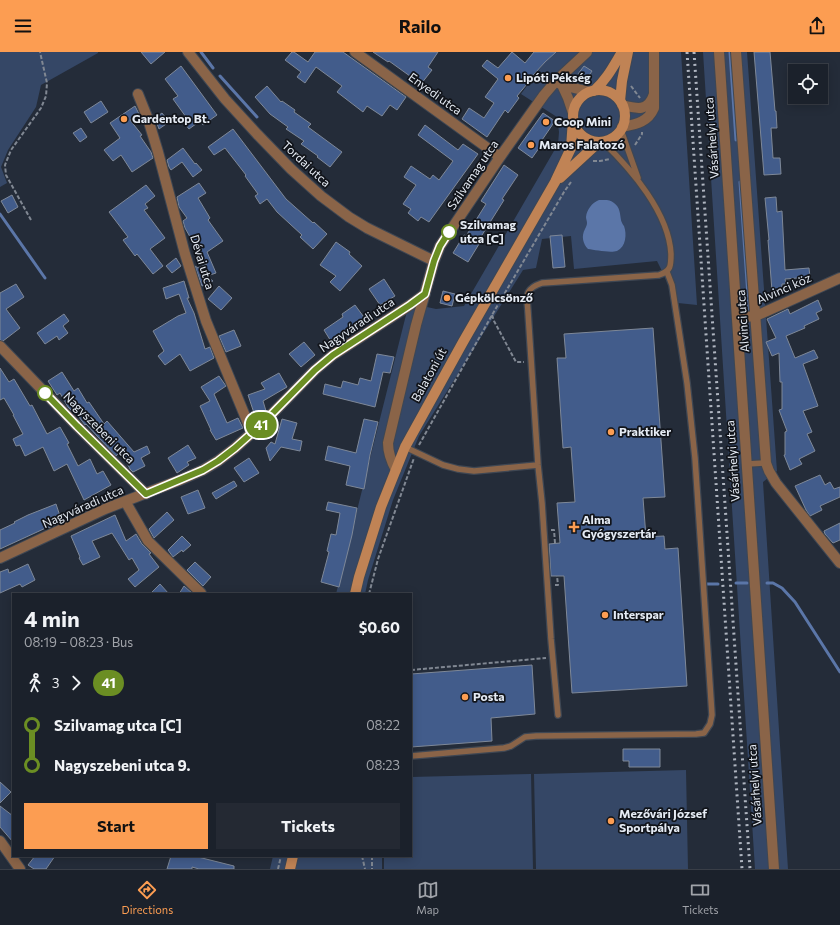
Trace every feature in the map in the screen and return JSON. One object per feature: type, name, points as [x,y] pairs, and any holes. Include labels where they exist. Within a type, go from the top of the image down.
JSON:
[{"type":"main road","points":[[592,92],[602,84],[608,76],[622,52]]},
{"type":"main road","points":[[621,103],[615,96],[608,92],[592,92],[584,95],[575,106],[573,116],[575,127],[585,138],[592,141],[601,142],[610,140],[622,129],[625,116],[621,103],[622,81],[628,52]]},
{"type":"main road","name":"Balatoni út","points":[[355,593],[379,513],[405,447],[463,342],[555,182],[571,148],[573,116]]},
{"type":"main road","name":"Balatoni út","points":[[555,182],[601,142]]},
{"type":"main road","points":[[290,869],[293,857]]},
{"type":"street","name":"Tordai utca","points":[[188,52],[225,99],[257,134],[321,196],[366,228],[435,267]]},
{"type":"street","name":"Enyedi utca","points":[[355,52],[500,157]]},
{"type":"street","name":"Szilvamag utca","points":[[396,470],[390,458],[388,448],[391,430],[416,325],[435,267],[440,246],[544,95],[559,83],[587,52]]},
{"type":"street","points":[[622,129],[643,121],[651,115],[654,108],[654,52]]},
{"type":"street","name":"Vásárhelyi utca","points":[[719,52],[774,869]]},
{"type":"street","name":"Alvinci utca","points":[[736,52],[766,463],[776,483],[840,562]]},
{"type":"street","points":[[559,83],[592,92]]},
{"type":"street","points":[[559,83],[568,98],[573,116]]},
{"type":"street","name":"Dévai utca","points":[[138,94],[148,119],[158,152],[185,254],[206,321],[252,433]]},
{"type":"street","points":[[621,103],[632,108],[643,108],[652,101],[654,94]]},
{"type":"street","name":"Alvinci köz","points":[[737,317],[756,316],[840,278]]},
{"type":"street","name":"Nagyváradi utca","points":[[0,558],[99,512],[203,470],[235,448],[252,433],[315,370],[333,355],[425,294]]},
{"type":"street","name":"Nagyszebeni utca","points":[[0,346],[77,426],[146,494]]},
{"type":"street","name":"Szilvamag utca","points":[[391,430],[394,450],[400,459]]},
{"type":"street","points":[[125,501],[148,541],[201,593]]},
{"type":"street","points":[[0,841],[20,869]]},
{"type":"lane","points":[[622,129],[639,182]]},
{"type":"lane","points":[[558,716],[538,465],[527,297],[529,290],[534,286],[542,284],[659,276],[667,272],[671,259],[668,233],[659,213],[639,182],[617,155],[601,142]]},
{"type":"lane","points":[[412,756],[504,748],[511,746],[525,737],[536,736],[696,734],[704,733],[710,724],[712,716],[694,448],[687,383],[672,285],[667,272]]},
{"type":"lane","points":[[405,447],[442,465],[458,469],[474,471],[538,465]]},
{"type":"lane","points":[[746,464],[766,463]]},
{"type":"path","points":[[31,220],[6,175],[5,165],[11,150],[41,108],[46,96],[47,83],[40,52]]},
{"type":"path","points":[[627,83],[633,87],[643,102],[643,108]]},
{"type":"path","points":[[628,149],[636,144],[642,134],[643,121]]},
{"type":"path","points":[[588,160],[600,161],[612,159],[617,155]]},
{"type":"path","points":[[369,593],[378,559],[416,452],[423,437],[492,315],[564,192],[572,182]]},
{"type":"path","points":[[492,315],[516,362],[531,360]]},
{"type":"path","points":[[412,670],[553,658]]},
{"type":"path","points":[[278,869],[281,857]]},
{"type":"path","points":[[362,857],[365,869]]},
{"type":"path","points":[[372,857],[372,869]]},
{"type":"shaded area","points":[[0,52],[98,53],[41,85],[36,107],[8,150],[1,167],[7,183],[0,187]]},
{"type":"shaded area","points":[[556,52],[681,52],[697,305],[678,303],[657,261],[574,269],[571,236],[542,239],[536,268],[523,270],[419,436],[393,500],[365,593],[336,593],[409,303],[436,309],[464,306],[558,144],[559,132],[557,117],[521,94],[544,63]]},
{"type":"shaded area","points":[[703,52],[747,52],[777,471],[763,482],[788,869],[755,869]]},
{"type":"shaded area","points":[[599,200],[611,201],[617,206],[625,229],[624,243],[620,249],[614,252],[588,249],[584,242],[583,234],[587,224],[587,211]]},
{"type":"shaded area","name":"Mezővári József Sportpálya","points":[[686,770],[688,869],[536,869],[534,774]]},
{"type":"shaded area","points":[[531,774],[533,869],[384,869],[384,857],[412,857],[412,777]]},
{"type":"shaded area","points":[[273,857],[382,857],[382,869],[270,869]]},
{"type":"building","points":[[141,52],[165,52],[151,64]]},
{"type":"building","points":[[292,52],[308,62],[315,52],[343,52],[406,97],[397,110],[390,105],[382,116],[367,106],[363,112],[337,92],[342,86],[316,67],[305,83],[297,77],[301,72],[285,60]]},
{"type":"building","points":[[373,52],[438,52],[428,67],[432,70],[421,84],[389,61],[388,62]]},
{"type":"building","points":[[512,52],[525,63],[534,52],[556,52],[526,83],[527,84],[517,96],[519,98],[508,113],[505,110],[487,137],[462,119],[469,108],[484,118],[494,103],[485,97],[498,79],[482,66],[487,60],[498,68]]},
{"type":"building","points":[[754,52],[770,52],[777,128],[771,128],[773,158],[780,158],[781,174],[764,175]]},
{"type":"building","points":[[181,66],[217,115],[203,125],[200,121],[189,129],[182,120],[186,117],[173,99],[178,96],[165,79]]},
{"type":"building","points":[[584,66],[592,71],[586,80],[578,74]]},
{"type":"building","points":[[267,86],[281,102],[282,101],[295,110],[294,112],[311,124],[308,127],[342,152],[330,167],[301,144],[304,141],[286,129],[288,127],[270,114],[255,97]]},
{"type":"building","points":[[101,101],[108,112],[91,123],[84,112]]},
{"type":"building","points":[[135,106],[139,114],[130,120],[142,135],[140,136],[151,152],[153,158],[132,172],[121,155],[113,161],[104,150],[120,138],[110,123]]},
{"type":"building","points":[[162,113],[169,122],[159,129],[155,118]]},
{"type":"building","points":[[543,113],[555,121],[542,140],[544,141],[532,158],[518,148]]},
{"type":"building","points":[[425,125],[458,150],[463,144],[478,154],[429,222],[421,217],[418,221],[408,213],[411,209],[403,204],[416,185],[404,177],[411,166],[430,179],[433,175],[439,180],[453,161],[418,135]]},
{"type":"building","points":[[81,128],[87,137],[80,142],[73,133]]},
{"type":"building","points":[[233,129],[286,199],[327,234],[313,249],[300,237],[302,235],[277,212],[267,199],[260,204],[255,196],[258,194],[245,176],[246,175],[225,148],[214,155],[208,147]]},
{"type":"building","points":[[183,148],[195,164],[196,163],[202,170],[193,177],[182,162],[171,170],[169,167],[167,160]]},
{"type":"building","points":[[504,165],[518,175],[502,199],[504,200],[477,243],[479,244],[468,262],[453,253],[464,235],[466,236],[486,204],[481,201]]},
{"type":"building","points":[[199,183],[206,193],[198,198],[210,218],[208,220],[223,241],[207,252],[216,273],[207,276],[213,281],[202,286],[195,266],[198,268],[207,264],[192,243],[193,242],[185,228],[183,221],[187,218],[179,207],[177,197]]},
{"type":"building","points":[[146,185],[155,196],[145,204],[148,208],[144,210],[165,238],[150,249],[163,266],[153,274],[137,254],[135,256],[123,240],[128,237],[109,212]]},
{"type":"building","points":[[12,195],[18,207],[8,213],[1,201]]},
{"type":"building","points":[[776,197],[777,212],[782,211],[785,270],[809,268],[810,277],[785,279],[786,284],[782,284],[782,290],[772,291],[765,198]]},
{"type":"building","points":[[562,235],[565,267],[553,268],[550,236]]},
{"type":"building","points":[[336,242],[350,252],[349,254],[362,266],[340,291],[330,282],[336,276],[320,265]]},
{"type":"building","points":[[176,258],[181,266],[172,273],[166,266]]},
{"type":"building","points":[[384,279],[395,296],[380,305],[369,289]]},
{"type":"building","points":[[184,281],[189,298],[187,298],[194,313],[205,349],[210,347],[214,358],[190,371],[180,354],[165,365],[158,356],[164,351],[153,331],[186,313],[179,294],[166,299],[163,288]]},
{"type":"building","points":[[16,284],[24,297],[6,309],[20,328],[3,341],[0,340],[0,293]]},
{"type":"building","points":[[219,286],[232,298],[221,310],[208,299]]},
{"type":"building","name":"Gépkölcsönző","points":[[443,291],[455,294],[452,306],[440,303]]},
{"type":"building","points":[[818,300],[822,310],[816,313],[819,319],[804,326],[805,328],[786,336],[795,358],[814,350],[818,358],[803,364],[818,406],[803,411],[812,432],[807,434],[815,451],[799,459],[802,464],[790,470],[784,455],[785,432],[787,431],[779,410],[782,409],[782,382],[780,382],[779,353],[772,356],[766,342],[776,338],[767,319],[788,309],[790,314]]},
{"type":"building","points":[[355,305],[366,320],[332,343],[324,330],[343,317],[342,314]]},
{"type":"building","points":[[64,314],[69,321],[63,326],[68,333],[59,340],[57,336],[45,344],[37,333]]},
{"type":"building","points":[[653,328],[665,497],[643,498],[646,537],[664,536],[665,549],[678,548],[687,686],[572,693],[564,576],[551,576],[549,544],[560,543],[557,503],[575,502],[571,447],[563,448],[557,358],[566,358],[564,334]]},
{"type":"building","points":[[234,330],[241,346],[226,352],[219,336]]},
{"type":"building","points":[[304,342],[315,355],[301,367],[289,354]]},
{"type":"building","points":[[377,354],[394,357],[390,373],[383,372],[375,407],[323,394],[325,384],[341,388],[343,381],[358,385],[360,378],[371,381]]},
{"type":"building","points":[[0,368],[9,382],[14,379],[30,406],[32,405],[47,434],[60,427],[69,443],[67,444],[78,466],[90,459],[97,474],[103,471],[111,485],[84,500],[67,464],[54,471],[43,447],[25,456],[20,445],[16,446],[13,439],[23,434],[4,398],[0,400]]},
{"type":"building","points":[[62,372],[74,391],[78,388],[87,403],[89,402],[104,424],[107,421],[134,452],[147,446],[150,453],[141,458],[145,466],[133,472],[121,451],[116,456],[86,424],[85,425],[73,409],[71,410],[68,407],[60,393],[57,395],[48,381]]},
{"type":"building","points":[[279,373],[287,387],[263,401],[266,411],[255,416],[248,395],[265,389],[261,383]]},
{"type":"building","points":[[219,376],[226,386],[214,394],[227,423],[238,418],[243,428],[216,440],[200,406],[210,401],[201,387]]},
{"type":"building","points":[[282,419],[297,423],[292,439],[302,441],[300,451],[281,447],[270,461],[266,448],[271,442],[275,444]]},
{"type":"building","points":[[364,419],[378,422],[364,489],[346,485],[350,466],[325,460],[328,446],[356,453]]},
{"type":"building","points":[[188,445],[196,458],[187,462],[189,465],[177,473],[168,458]]},
{"type":"building","points":[[249,458],[259,473],[244,482],[234,468]]},
{"type":"building","points":[[820,475],[825,485],[830,482],[834,489],[840,487],[840,497],[820,506],[822,510],[810,516],[795,486]]},
{"type":"building","points":[[234,481],[237,486],[216,499],[212,493]]},
{"type":"building","points":[[198,490],[205,508],[188,514],[181,497]]},
{"type":"building","points":[[328,502],[357,508],[339,587],[321,582],[329,552],[327,551],[331,534],[336,535],[340,513],[326,510]]},
{"type":"building","points":[[56,504],[62,522],[0,549],[0,530],[28,515]]},
{"type":"building","points":[[167,512],[174,520],[154,538],[149,529]]},
{"type":"building","points":[[115,515],[126,541],[136,534],[142,544],[151,553],[149,554],[159,567],[135,587],[128,579],[139,570],[132,558],[129,560],[112,533],[92,541],[100,557],[83,565],[71,536]]},
{"type":"building","points":[[840,523],[840,540],[833,543],[824,531]]},
{"type":"building","points":[[182,536],[191,545],[183,552],[182,550],[173,557],[168,550]]},
{"type":"building","points":[[195,562],[211,577],[203,586],[187,570]]},
{"type":"building","points":[[28,564],[35,580],[22,587],[20,584],[0,593],[0,572],[8,569],[9,573]]},
{"type":"building","points":[[160,584],[168,593],[151,593]]},
{"type":"building","points":[[184,586],[192,593],[180,593]]},
{"type":"building","points":[[532,665],[535,714],[491,718],[492,741],[412,747],[412,674]]},
{"type":"building","points":[[623,749],[660,749],[660,767],[629,767],[629,761],[623,761]]},
{"type":"building","points":[[0,782],[11,792],[0,803]]},
{"type":"building","points":[[0,806],[12,815],[12,841],[0,827]]},
{"type":"building","points":[[34,857],[54,857],[46,869],[34,869],[28,865]]},
{"type":"building","points":[[171,857],[198,857],[234,866],[234,869],[199,869],[192,867],[192,869],[167,869]]},
{"type":"waterway","points":[[201,52],[213,68]]},
{"type":"waterway","points":[[730,52],[736,140]]},
{"type":"waterway","points":[[220,76],[257,117]]},
{"type":"waterway","points":[[740,182],[749,310]]},
{"type":"waterway","points":[[0,214],[45,278]]},
{"type":"waterway","points":[[736,583],[747,583]]},
{"type":"waterway","points":[[767,583],[773,583],[782,588],[795,602],[840,672]]},
{"type":"waterway","points":[[707,584],[718,584]]},
{"type":"railway","points":[[687,52],[742,869]]},
{"type":"railway","points":[[694,52],[750,869]]},
{"type":"bus line","name":"41","points":[[45,393],[146,494],[203,470],[218,461],[264,422],[315,370],[333,355],[425,294],[434,261],[440,246],[449,232]]},
{"type":"place","name":"Lipóti Pékség","points":[[508,78]]},
{"type":"place","name":"Gardentop Bt.","points":[[124,119]]},
{"type":"place","name":"Coop Mini","points":[[546,122]]},
{"type":"place","name":"Maros Falatozó","points":[[531,145]]},
{"type":"place","name":"Szilvamag utca [C]","points":[[449,232]]},
{"type":"place","name":"Gépkölcsönző","points":[[447,298]]},
{"type":"place","name":"Praktiker","points":[[611,432]]},
{"type":"place","name":"Alma Gyógyszertár","points":[[574,527]]},
{"type":"place","name":"Interspar","points":[[605,615]]},
{"type":"place","name":"Posta","points":[[465,697]]},
{"type":"place","name":"Mezővári József Sportpálya","points":[[611,821]]}]
